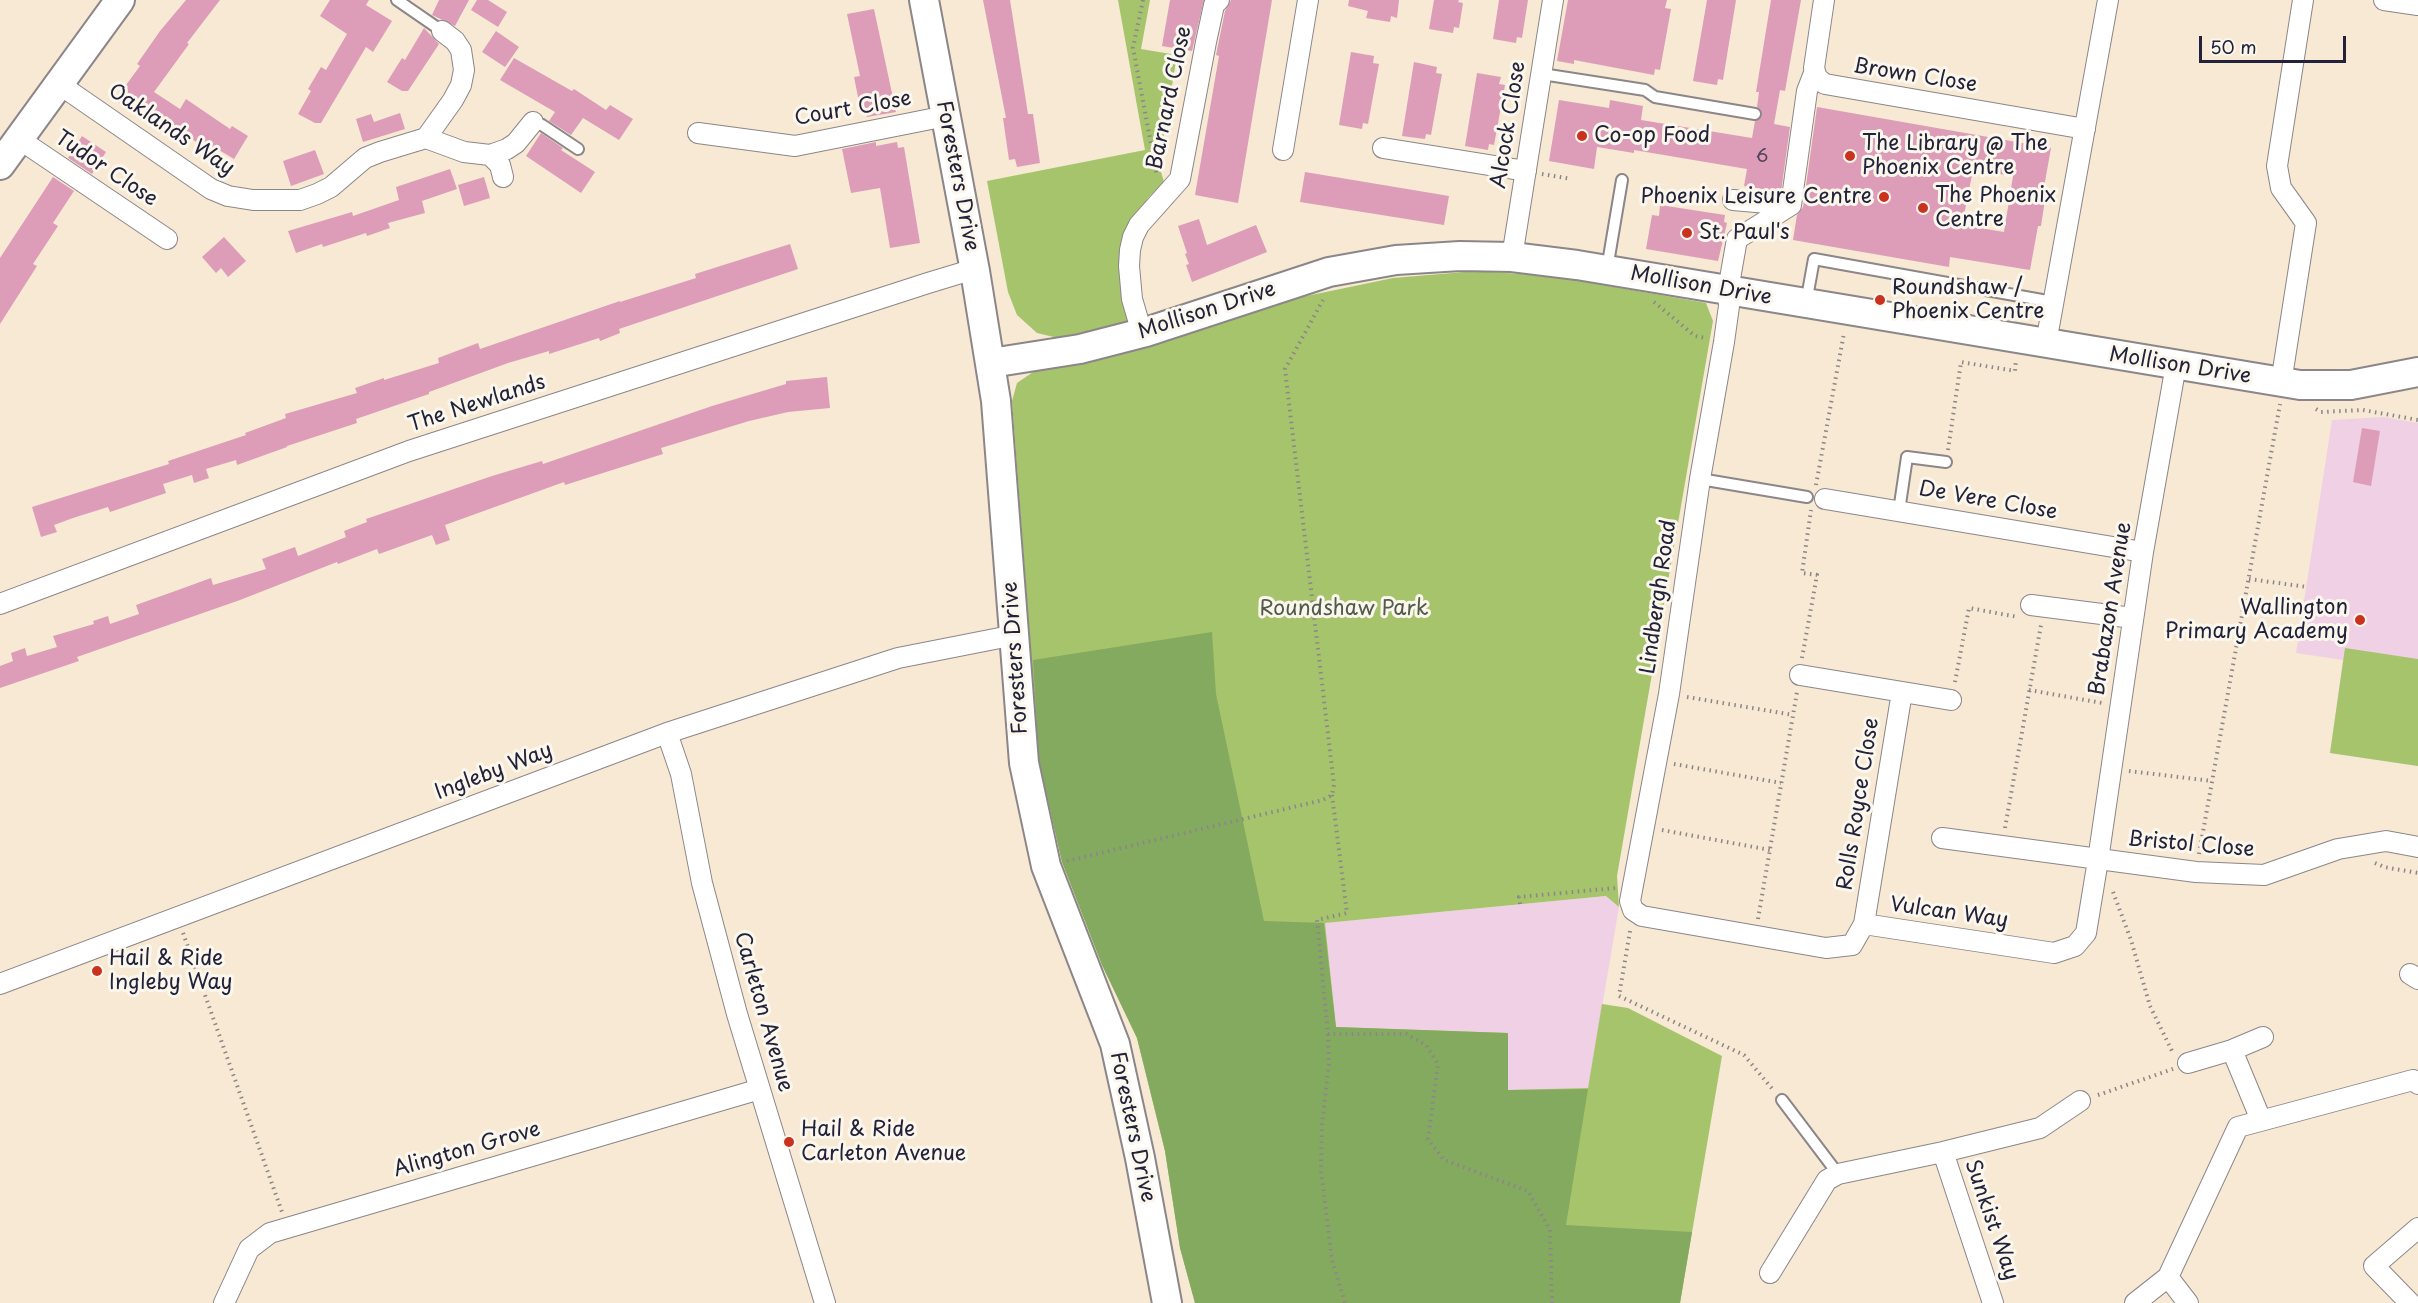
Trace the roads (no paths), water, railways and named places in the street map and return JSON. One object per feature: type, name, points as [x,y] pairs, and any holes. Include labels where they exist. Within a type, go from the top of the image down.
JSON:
[{"type":"main road","points":[[0,165],[120,0]]},
{"type":"main road","name":"Foresters Drive","points":[[924,0],[991,363],[1002,458],[1024,763],[1046,866],[1115,1044],[1140,1158],[1167,1303]]},
{"type":"main road","name":"Mollison Drive","points":[[991,363],[1080,349],[1146,332],[1316,275],[1427,257],[1512,258],[1606,270],[2281,383],[2320,386],[2351,385],[2418,372]]},
{"type":"street","name":"Barnard Close","points":[[1146,332],[1139,323],[1132,299],[1130,250],[1139,225],[1174,187],[1183,170],[1206,42],[1214,5],[1218,0]]},
{"type":"street","points":[[1283,150],[1308,0]]},
{"type":"street","name":"Alcock Close","points":[[1512,258],[1553,0]]},
{"type":"street","points":[[1733,200],[1791,205],[1807,91],[1814,73],[1824,0]]},
{"type":"street","points":[[2046,344],[2108,0]]},
{"type":"street","points":[[2281,383],[2306,223],[2281,188],[2277,166],[2303,0]]},
{"type":"street","points":[[2384,0],[2418,5]]},
{"type":"street","points":[[442,31],[455,41],[461,50],[464,70],[461,85],[453,100],[426,138],[464,152],[490,154],[507,149],[516,143],[533,122]]},
{"type":"street","name":"Brown Close","points":[[1814,73],[1820,82],[1833,87],[2085,129]]},
{"type":"street","name":"Oaklands Way","points":[[59,84],[203,184],[228,196],[253,200],[300,200],[317,194],[331,187],[365,158],[426,138]]},
{"type":"street","name":"Court Close","points":[[698,133],[795,146],[946,116]]},
{"type":"street","name":"Tudor Close","points":[[19,139],[167,239]]},
{"type":"street","points":[[1383,148],[1526,171]]},
{"type":"street","points":[[490,154],[500,165],[503,177]]},
{"type":"street","name":"Lindbergh Road","points":[[1633,910],[1630,901],[1669,694],[1700,479],[1724,342],[1729,306],[1728,290],[1737,239],[1791,205]]},
{"type":"street","name":"The Newlands","points":[[0,604],[409,451],[928,283],[975,271]]},
{"type":"street","name":"Brabazon Avenue","points":[[2098,860],[2143,552],[2176,365]]},
{"type":"street","name":"De Vere Close","points":[[1815,498],[2143,552]]},
{"type":"street","points":[[2031,615],[2133,618]]},
{"type":"street","name":"Ingleby Way","points":[[0,984],[667,732],[898,658],[1015,635]]},
{"type":"street","name":"Rolls Royce Close","points":[[1800,675],[1951,700]]},
{"type":"street","name":"Rolls Royce Close","points":[[1864,924],[1902,692]]},
{"type":"street","name":"Carleton Avenue","points":[[667,732],[681,774],[702,883],[760,1089],[825,1303]]},
{"type":"street","name":"Bristol Close","points":[[1942,838],[2196,872],[2264,875],[2338,849],[2386,841],[2418,847]]},
{"type":"street","name":"Vulcan Way","points":[[1633,910],[1642,916],[1826,948],[1852,945],[1864,924],[2054,952],[2074,946],[2086,933],[2098,860]]},
{"type":"street","points":[[2188,1063],[2232,1050],[2263,1036]]},
{"type":"street","points":[[2232,1050],[2261,1120]]},
{"type":"street","points":[[2135,1303],[2168,1277],[2238,1127],[2416,1076]]},
{"type":"street","name":"Alington Grove","points":[[224,1303],[249,1249],[270,1233],[760,1089]]},
{"type":"street","name":"Sunkist Way","points":[[1838,1174],[1943,1152],[2040,1128],[2080,1101]]},
{"type":"street","name":"Sunkist Way","points":[[1943,1152],[1993,1303]]},
{"type":"street","points":[[1770,1273],[1827,1180],[1838,1174]]},
{"type":"street","points":[[2410,1303],[2374,1266],[2418,1228]]},
{"type":"street","points":[[2168,1277],[2188,1303]]},
{"type":"lane","points":[[397,0],[442,31]]},
{"type":"lane","points":[[1542,74],[1645,90],[1655,97],[1755,114]]},
{"type":"lane","points":[[533,122],[542,125],[578,149]]},
{"type":"lane","points":[[1606,270],[1622,180]]},
{"type":"lane","points":[[1806,304],[1814,259],[2053,302]]},
{"type":"lane","points":[[1899,511],[1907,457],[1946,462]]},
{"type":"lane","points":[[1700,479],[1815,498]]},
{"type":"lane","points":[[1782,1100],[1838,1174]]},
{"type":"place","name":"Co-op Food","points":[[1582,136]]},
{"type":"place","name":"The Library @ The Phoenix Centre","points":[[1850,156]]},
{"type":"place","name":"Phoenix Leisure Centre","points":[[1884,197]]},
{"type":"place","name":"The Phoenix Centre","points":[[1923,208]]},
{"type":"place","name":"St. Paul's","points":[[1687,233]]},
{"type":"place","name":"Roundshaw / Phoenix Centre","points":[[1880,300]]},
{"type":"place","name":"Wallington Primary Academy","points":[[2360,620]]},
{"type":"place","name":"Hail & Ride Ingleby Way","points":[[97,971]]},
{"type":"place","name":"Hail & Ride Carleton Avenue","points":[[789,1142]]},
{"type":"park label","name":"Roundshaw Park","points":[[1344,609]]}]
